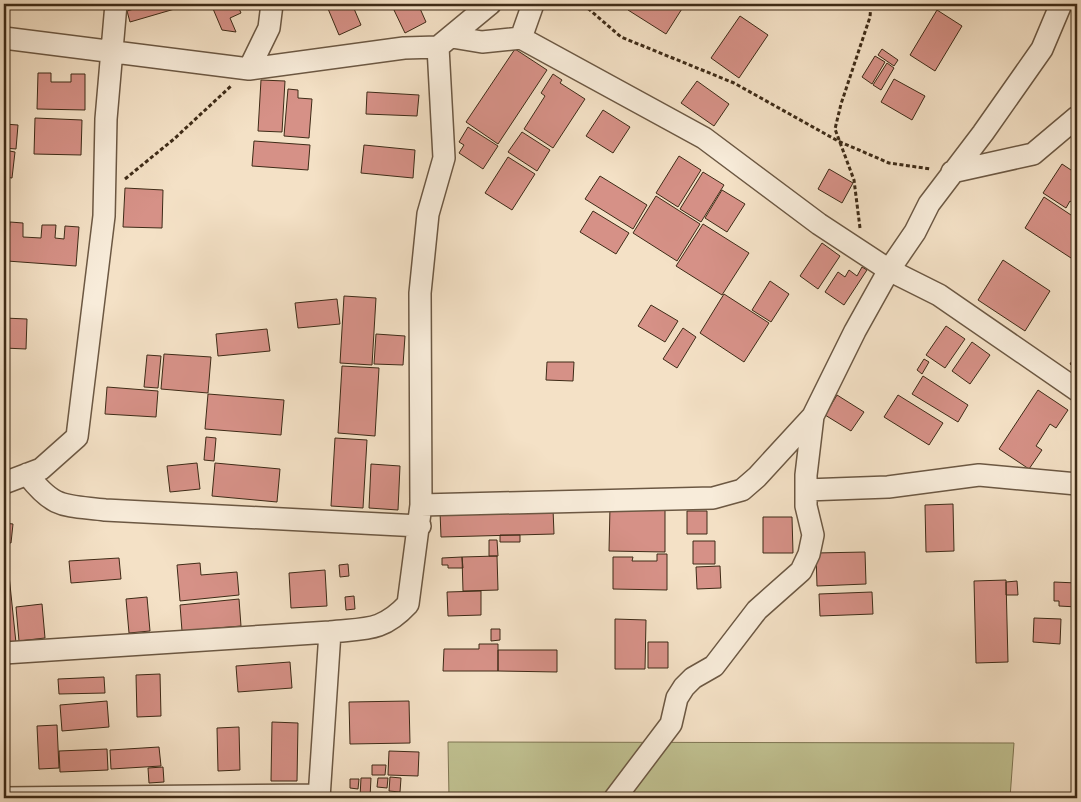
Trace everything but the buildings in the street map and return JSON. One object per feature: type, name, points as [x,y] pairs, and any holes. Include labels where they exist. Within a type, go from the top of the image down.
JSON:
[{"type":"street","points":[[4,483],[41,469],[77,437],[104,216],[106,120],[116,4]]},
{"type":"street","points":[[249,69],[269,28],[272,4]]},
{"type":"street","points":[[4,653],[330,632],[382,626],[397,616],[408,604],[420,516],[420,293],[428,214],[444,158],[445,42],[490,4]]},
{"type":"street","points":[[521,38],[533,4]]},
{"type":"street","points":[[27,474],[42,494],[60,504],[105,510],[420,516],[713,498],[742,490],[757,477],[813,416],[889,270],[914,232],[929,204],[983,133],[1042,49],[1061,4]]},
{"type":"street","points":[[4,38],[249,69],[445,42],[482,42],[521,38],[704,138],[819,224],[889,270],[939,295],[1077,390]]},
{"type":"street","points":[[952,172],[1033,154],[1077,117]]},
{"type":"street","points":[[614,798],[671,724],[676,698],[684,687],[693,678],[714,666],[757,610],[801,571],[813,535],[806,506],[806,490],[813,416]]},
{"type":"street","points":[[806,490],[888,487],[980,475],[1077,484]]},
{"type":"street","points":[[4,798],[319,797],[330,632]]},
{"type":"path","points":[[583,4],[621,37],[734,83],[838,141],[889,163],[952,172]]},
{"type":"path","points":[[860,230],[854,180],[835,130],[841,104],[870,17],[871,4]]},
{"type":"path","points":[[105,195],[174,139],[249,69]]},
{"type":"green space","points":[[448,742],[1014,743],[1010,798],[449,798]]}]
